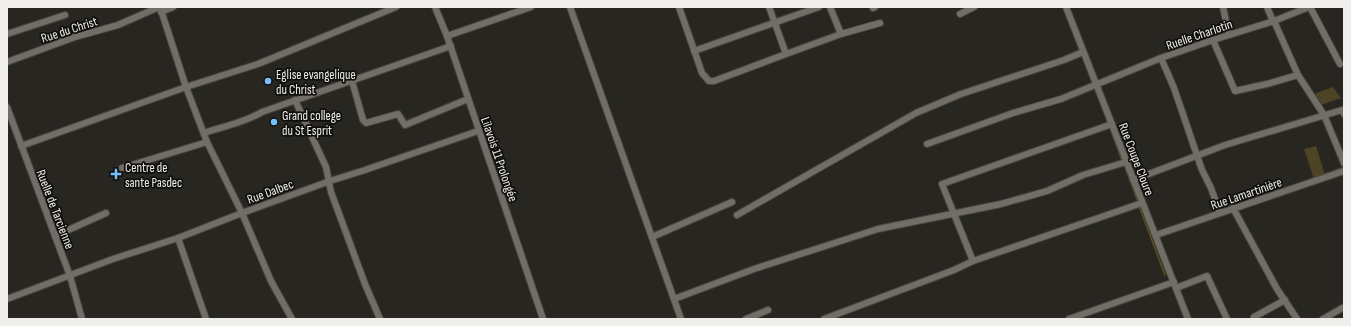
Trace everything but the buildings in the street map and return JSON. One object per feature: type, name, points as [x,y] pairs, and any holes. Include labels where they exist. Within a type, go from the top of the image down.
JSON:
[{"type":"street","name":"Rue du Christ","points":[[7,62],[75,37],[118,25],[160,9],[173,7]]},
{"type":"street","points":[[21,146],[186,87],[258,64],[396,7]]},
{"type":"street","name":"Lilavois 11 Prolongée","points":[[435,7],[451,46],[478,131],[543,319]]},
{"type":"street","points":[[447,36],[530,7]]},
{"type":"street","points":[[570,7],[681,319]]},
{"type":"street","points":[[680,7],[702,73],[709,81],[714,81],[841,34],[880,22]]},
{"type":"street","points":[[769,7],[786,54]]},
{"type":"street","points":[[694,51],[819,7]]},
{"type":"street","points":[[830,7],[841,34]]},
{"type":"street","points":[[960,14],[974,7]]},
{"type":"street","name":"Rue Coupe Cloure","points":[[1066,7],[1188,319]]},
{"type":"street","points":[[1223,7],[1229,35]]},
{"type":"street","points":[[1267,7],[1298,75],[1324,115],[1344,163]]},
{"type":"street","points":[[1310,7],[1340,64]]},
{"type":"street","name":"Ruelle Charlotin","points":[[927,144],[1013,113],[1061,99],[1161,58],[1212,40],[1274,21],[1310,7]]},
{"type":"street","points":[[160,9],[186,87],[207,142],[242,212],[271,282],[292,319]]},
{"type":"street","points":[[7,34],[65,15]]},
{"type":"street","points":[[1212,40],[1235,91],[1298,75]]},
{"type":"street","points":[[204,134],[228,125],[239,124],[262,112],[451,46]]},
{"type":"street","points":[[736,215],[916,113],[961,94],[1083,52]]},
{"type":"street","points":[[1161,58],[1174,88],[1202,170],[1211,188],[1220,213]]},
{"type":"street","points":[[352,81],[363,120],[366,123],[398,114],[405,125],[468,99]]},
{"type":"street","points":[[295,100],[326,167],[331,192],[364,284],[380,319]]},
{"type":"street","name":"Ruelle de Tarcienne","points":[[7,107],[70,276],[82,319]]},
{"type":"street","points":[[1133,180],[1198,155],[1324,115],[1342,110],[1344,114]]},
{"type":"street","points":[[974,260],[942,184],[968,173],[1043,150],[1112,124]]},
{"type":"street","name":"Rue Dalbec","points":[[7,299],[113,259],[178,238],[242,212],[478,131]]},
{"type":"street","points":[[122,168],[207,142]]},
{"type":"street","points":[[674,299],[754,270],[878,229],[1034,195],[1083,175],[1126,162]]},
{"type":"street","name":"Rue Lamartinière","points":[[1156,235],[1344,171]]},
{"type":"street","points":[[652,237],[732,202]]},
{"type":"street","points":[[824,319],[954,270],[974,260],[1142,203]]},
{"type":"street","points":[[1233,208],[1297,319]]},
{"type":"street","points":[[55,236],[106,213]]},
{"type":"street","points":[[178,238],[206,319]]},
{"type":"street","points":[[1176,288],[1207,276],[1227,319]]},
{"type":"street","points":[[1069,319],[1174,282]]},
{"type":"street","points":[[1254,317],[1285,300]]},
{"type":"street","points":[[1323,319],[1344,307]]},
{"type":"street","points":[[746,319],[768,310]]},
{"type":"shaded area","points":[[1333,87],[1341,98],[1321,105],[1314,94]]},
{"type":"shaded area","points":[[1316,146],[1325,175],[1314,179],[1304,149]]},
{"type":"waterway","points":[[1113,136],[1122,161]]},
{"type":"waterway","points":[[1124,165],[1138,202]]},
{"type":"waterway","points":[[1313,178],[1342,168]]},
{"type":"waterway","points":[[1139,206],[1165,275]]},
{"type":"place","name":"Eglise evangelique du Christ","points":[[268,81]]},
{"type":"place","name":"Grand college du St Esprit","points":[[274,122]]},
{"type":"place","name":"Centre de sante Pasdec","points":[[116,174]]}]
